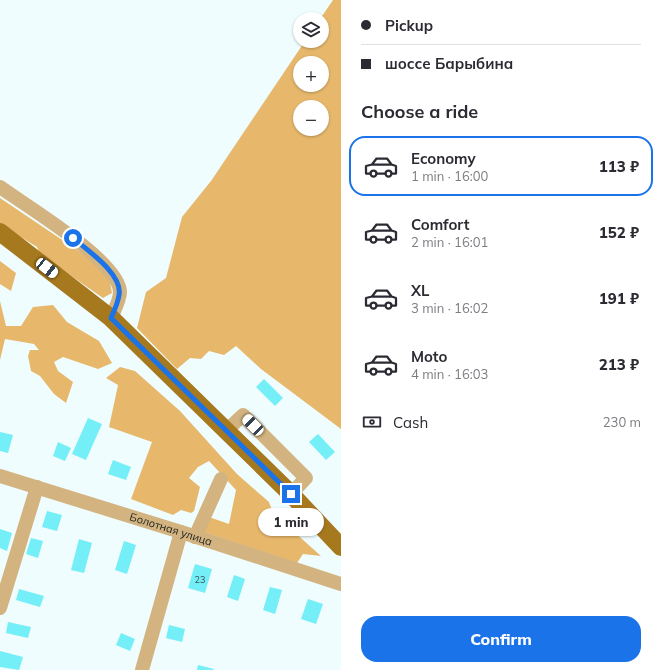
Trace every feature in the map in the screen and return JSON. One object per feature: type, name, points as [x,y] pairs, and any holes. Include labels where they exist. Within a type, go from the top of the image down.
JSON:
[{"type":"main road","points":[[0,232],[111,318],[291,494],[341,547]]},
{"type":"street","points":[[0,187],[73,238],[98,258],[116,278],[120,293],[111,318]]},
{"type":"street","name":"Болотная улица","points":[[0,476],[195,536],[341,584]]},
{"type":"street","points":[[195,536],[221,479]]},
{"type":"street","points":[[0,608],[37,487]]},
{"type":"street","points":[[142,670],[181,532]]},
{"type":"shaded area","points":[[333,0],[341,0],[341,429],[261,369],[236,346],[224,355],[209,351],[201,359],[190,358],[177,369],[137,328],[146,292],[166,278],[182,217],[211,181],[293,59],[293,92],[329,92],[329,56],[295,56],[300,48],[329,48],[329,12],[325,12]]},
{"type":"shaded area","points":[[0,198],[92,260],[109,277],[112,293],[103,298],[40,254],[37,247],[0,224]]},
{"type":"shaded area","points":[[0,261],[16,273],[11,291],[0,284]]},
{"type":"shaded area","points":[[0,301],[6,326],[21,326],[33,307],[53,305],[67,322],[99,341],[112,363],[98,369],[63,357],[54,362],[58,371],[73,382],[66,403],[54,394],[40,376],[31,371],[28,356],[30,350],[39,350],[34,344],[5,339],[0,360]]},
{"type":"shaded area","points":[[120,367],[135,371],[180,411],[237,474],[269,502],[273,513],[321,556],[303,554],[297,563],[203,532],[209,517],[229,524],[236,490],[209,461],[198,467],[189,478],[200,487],[194,511],[191,513],[181,510],[173,515],[131,499],[152,442],[109,427],[118,385],[106,378]]},
{"type":"building","points":[[264,379],[283,398],[275,406],[256,387]]},
{"type":"building","points":[[88,418],[102,424],[86,460],[72,454]]},
{"type":"building","points":[[0,432],[13,435],[8,453],[0,451]]},
{"type":"building","points":[[318,434],[335,452],[326,460],[309,442]]},
{"type":"building","points":[[58,442],[71,448],[65,461],[53,456]]},
{"type":"building","points":[[113,460],[131,467],[126,480],[108,474]]},
{"type":"building","points":[[47,511],[62,515],[57,531],[42,527]]},
{"type":"building","points":[[0,529],[12,533],[7,551],[0,548]]},
{"type":"building","points":[[31,538],[43,541],[38,558],[26,554]]},
{"type":"building","points":[[79,539],[92,543],[84,573],[71,570]]},
{"type":"building","points":[[124,541],[136,545],[127,574],[115,570]]},
{"type":"building","points":[[195,564],[212,569],[205,593],[188,588]]},
{"type":"building","points":[[234,575],[245,579],[238,601],[227,597]]},
{"type":"building","points":[[270,587],[282,590],[275,614],[263,610]]},
{"type":"building","points":[[19,589],[44,596],[40,607],[16,600]]},
{"type":"building","points":[[308,599],[323,604],[316,624],[301,619]]},
{"type":"building","points":[[8,622],[31,627],[28,638],[6,633]]},
{"type":"building","points":[[169,625],[185,629],[182,642],[166,638]]},
{"type":"building","points":[[121,633],[135,639],[130,651],[116,645]]},
{"type":"building","points":[[0,651],[23,657],[19,670],[0,667]]},
{"type":"building","points":[[198,665],[214,669],[197,670]]},
{"type":"route","points":[[73,238],[98,258],[116,278],[120,293],[111,318],[291,494]]}]
